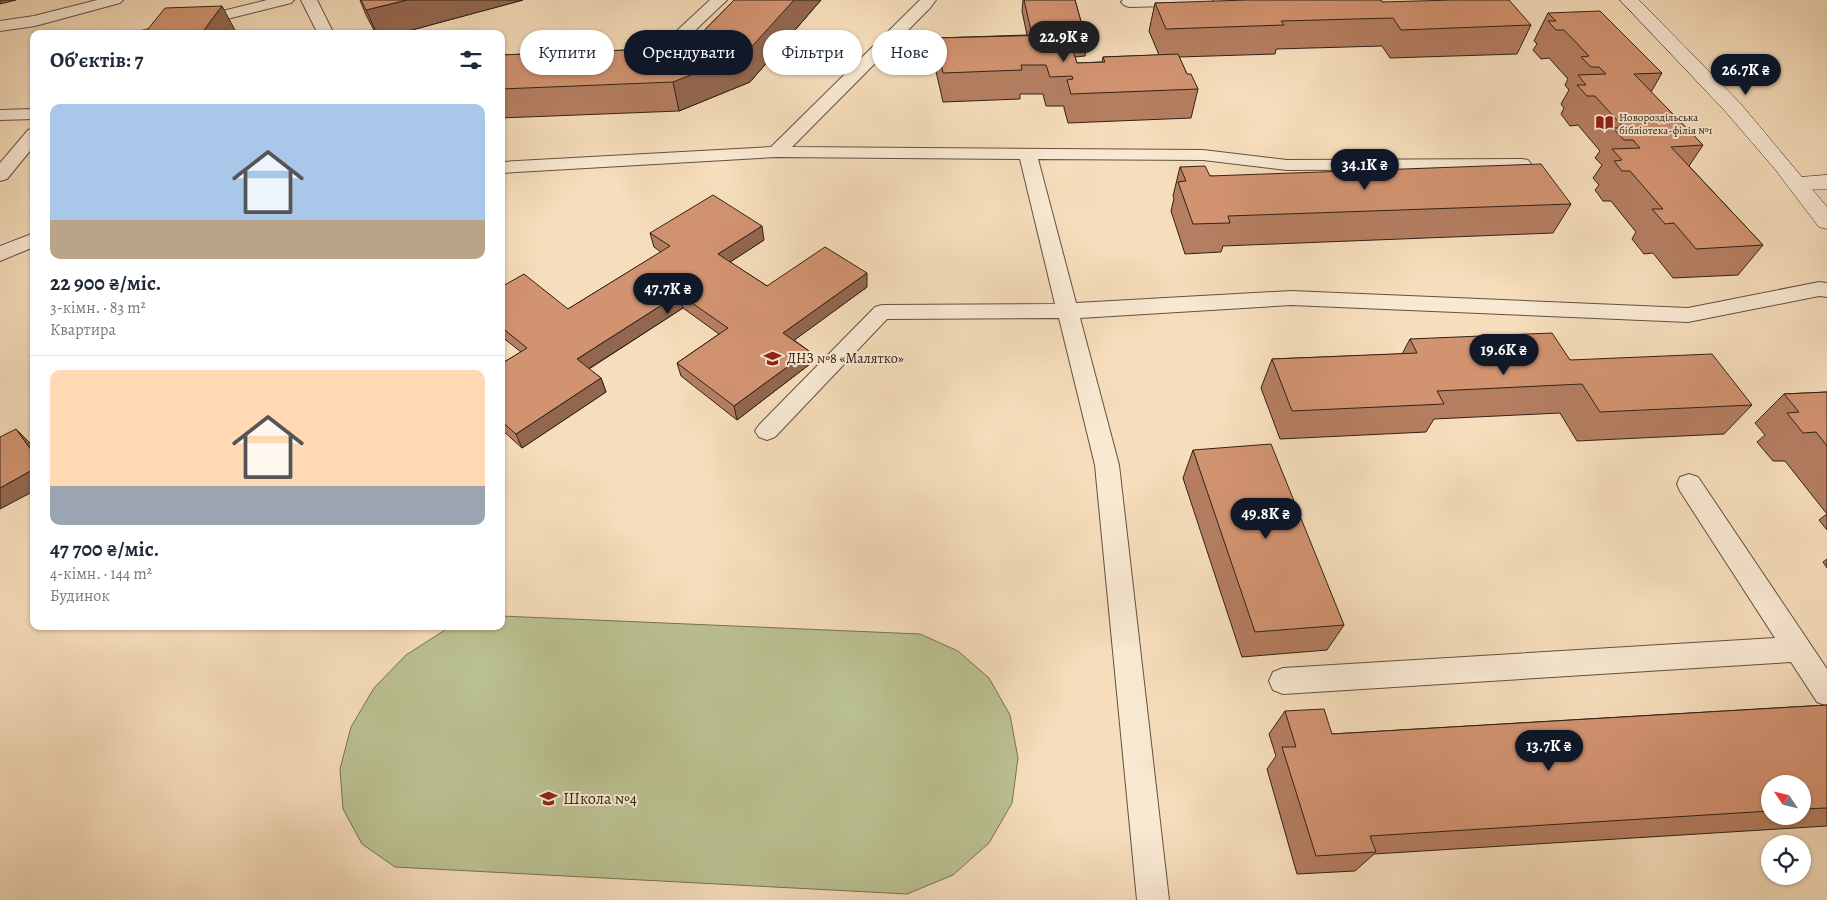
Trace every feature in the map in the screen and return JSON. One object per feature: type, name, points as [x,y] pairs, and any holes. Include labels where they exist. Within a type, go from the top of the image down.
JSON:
[{"type":"street","points":[[1629,0],[1705,76],[1799,184],[1827,222]]},
{"type":"street","points":[[1799,184],[1827,182]]},
{"type":"lane","points":[[0,26],[35,21],[115,0]]},
{"type":"lane","points":[[163,30],[286,0]]},
{"type":"lane","points":[[308,0],[324,30]]},
{"type":"lane","points":[[620,58],[660,55],[719,0]]},
{"type":"lane","points":[[776,152],[928,0]]},
{"type":"lane","points":[[1129,2],[1205,0]]},
{"type":"lane","points":[[0,115],[30,114]]},
{"type":"lane","points":[[0,174],[30,139]]},
{"type":"lane","points":[[505,168],[776,152],[1203,154],[1287,165],[1522,164]]},
{"type":"lane","points":[[1028,154],[1107,465],[1153,900]]},
{"type":"lane","points":[[0,254],[30,241]]},
{"type":"lane","points":[[767,431],[882,312],[1068,311],[1291,298],[1688,315],[1819,289],[1827,290]]},
{"type":"lane","points":[[1689,484],[1827,693]]},
{"type":"lane","points":[[1283,682],[1798,649]]},
{"type":"green space","points":[[505,616],[920,634],[958,651],[989,678],[1010,715],[1018,758],[1012,803],[989,843],[953,875],[907,894],[395,867],[362,844],[343,809],[340,769],[351,727],[374,688],[406,655],[445,630],[505,630]]},
{"type":"building","points":[[361,0],[407,0],[366,10]]},
{"type":"building","points":[[734,0],[794,0],[767,30],[763,30],[763,34],[753,45],[753,30],[705,30]]},
{"type":"building","points":[[1024,0],[1075,0],[1087,43],[1071,43],[1066,30],[1051,30],[1051,35],[1032,35]]},
{"type":"building","points":[[1247,0],[1381,0],[1382,2],[1509,0],[1531,25],[1401,30],[1393,18],[1281,21],[1284,25],[1166,29],[1155,3]]},
{"type":"building","points":[[222,6],[204,30],[147,30],[165,8]]},
{"type":"building","points":[[1600,11],[1662,73],[1634,74],[1703,145],[1671,147],[1763,245],[1696,249],[1674,223],[1665,224],[1652,209],[1663,209],[1630,171],[1622,171],[1614,161],[1622,160],[1612,149],[1640,148],[1633,140],[1624,140],[1613,128],[1624,128],[1595,96],[1587,96],[1577,85],[1586,85],[1578,75],[1606,74],[1599,67],[1591,67],[1581,57],[1589,56],[1564,30],[1556,30],[1548,21],[1556,21],[1548,13]]},
{"type":"building","points":[[1051,30],[1066,30],[1077,63],[1105,62],[1103,57],[1178,54],[1187,74],[1191,74],[1198,89],[1071,94],[1067,80],[1073,79],[1072,76],[1050,77],[1046,65],[1021,65],[1022,70],[947,73],[947,38],[1053,35]]},
{"type":"building","points":[[624,50],[624,75],[691,75],[673,82],[505,89],[505,55],[520,54],[520,75],[614,75],[614,51]]},
{"type":"building","points":[[1541,164],[1571,204],[1228,216],[1230,223],[1193,224],[1178,182],[1186,181],[1180,167],[1205,166],[1210,176]]},
{"type":"building","points":[[713,195],[762,226],[718,254],[767,286],[825,247],[867,273],[783,333],[809,351],[734,406],[677,363],[728,328],[679,294],[577,359],[601,378],[516,434],[505,424],[505,362],[527,348],[505,330],[505,285],[524,274],[568,309],[670,246],[650,233]]},
{"type":"building","points":[[1552,333],[1570,360],[1712,354],[1752,405],[1600,412],[1582,384],[1437,391],[1444,404],[1292,411],[1272,359],[1417,353],[1410,339]]},
{"type":"building","points":[[1827,392],[1827,446],[1816,432],[1803,433],[1787,413],[1799,412],[1784,394]]},
{"type":"building","points":[[16,429],[30,448],[30,471],[0,488],[0,437]]},
{"type":"building","points":[[1271,444],[1344,625],[1255,632],[1193,450]]},
{"type":"building","points":[[1827,705],[1827,808],[1811,809],[1811,775],[1761,775],[1761,812],[1370,836],[1376,852],[1316,856],[1282,747],[1296,747],[1285,711],[1324,709],[1332,734]]},
{"type":"place","name":"Новороздільська бібліотека-філія №1","points":[[1605,123]]},
{"type":"place","name":"ДНЗ №8 «Малятко»","points":[[773,358]]},
{"type":"place","name":"Школа №4","points":[[549,799]]}]
